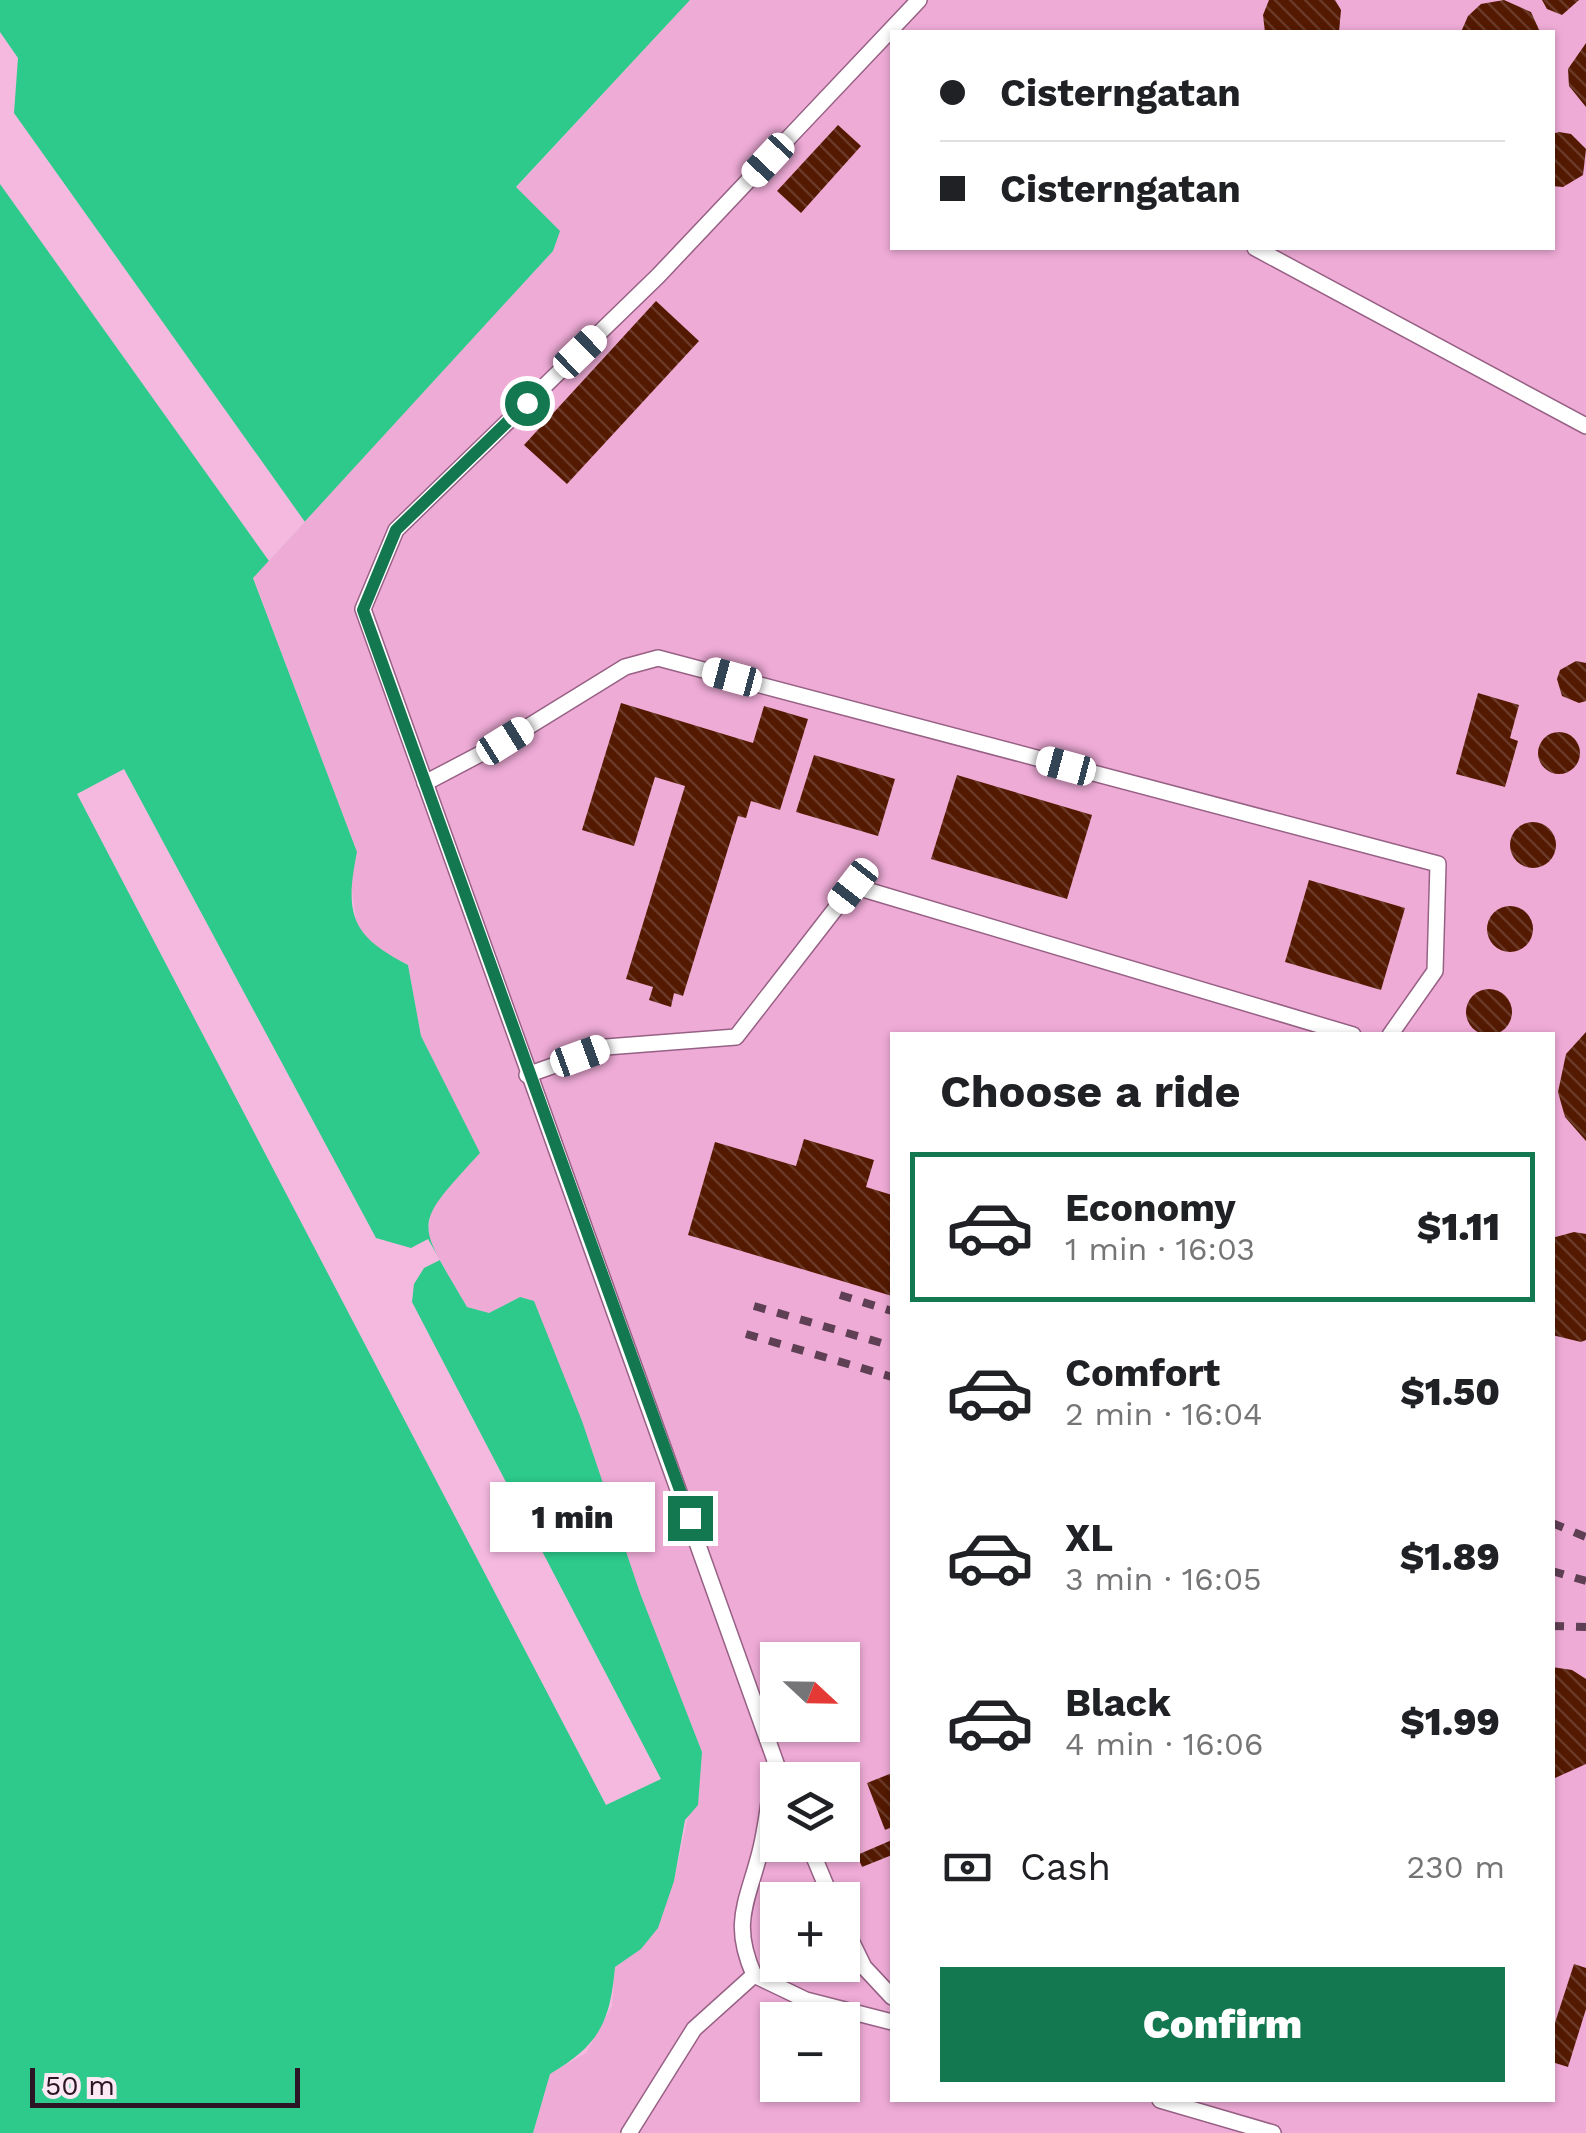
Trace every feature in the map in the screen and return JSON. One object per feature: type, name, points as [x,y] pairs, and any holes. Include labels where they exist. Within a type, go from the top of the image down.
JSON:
[{"type":"lane","points":[[898,30],[919,0]]},
{"type":"lane","points":[[885,48],[658,276],[396,530],[363,610],[775,1761],[761,1850],[739,1918],[744,1952],[754,1975],[806,2000],[890,2021]]},
{"type":"lane","points":[[1259,250],[1586,426]]},
{"type":"lane","points":[[425,783],[505,741],[625,666],[658,658],[1438,864],[1435,971],[1392,1032]]},
{"type":"lane","points":[[527,1075],[606,1047],[736,1036],[853,886],[1343,1032]]},
{"type":"lane","points":[[860,1959],[890,1995]]},
{"type":"lane","points":[[629,2133],[694,2029],[754,1975]]},
{"type":"lane","points":[[1167,2102],[1273,2133]]},
{"type":"shaded area","points":[[0,0],[690,0],[516,187],[560,231],[553,251],[253,578],[357,852],[352,893],[357,922],[375,944],[408,965],[421,1036],[480,1153],[432,1212],[428,1226],[431,1240],[467,1307],[489,1313],[520,1297],[534,1301],[582,1421],[640,1593],[702,1752],[698,1805],[685,1820],[674,1881],[658,1928],[641,1949],[615,1967],[610,2003],[599,2031],[580,2053],[550,2074],[533,2133],[0,2133]]},
{"type":"shaded area","points":[[690,0],[1586,0],[1586,2133],[533,2133],[550,2074],[586,2053],[612,2006],[615,1967],[641,1949],[674,1881],[702,1752],[520,1297],[489,1313],[467,1307],[428,1239],[431,1205],[479,1153],[421,1036],[408,965],[371,946],[357,927],[351,882],[357,852],[253,577],[553,251],[559,231],[516,188]]},
{"type":"pier","points":[[0,32],[18,58],[14,113],[305,522],[269,561],[0,184]]},
{"type":"pier","points":[[124,769],[376,1238],[411,1248],[428,1239],[440,1260],[424,1268],[414,1284],[412,1302],[661,1779],[606,1805],[77,794]]},
{"type":"building","points":[[1269,0],[1335,0],[1341,10],[1339,30],[1265,30],[1263,15]]},
{"type":"building","points":[[1504,0],[1531,12],[1539,30],[1462,30],[1468,16],[1481,4]]},
{"type":"building","points":[[1542,0],[1579,0],[1562,15],[1547,9]]},
{"type":"building","points":[[1586,43],[1586,107],[1569,86],[1568,69]]},
{"type":"building","points":[[838,125],[861,146],[801,213],[777,191]]},
{"type":"building","points":[[1555,133],[1571,134],[1586,149],[1583,175],[1563,187],[1555,186]]},
{"type":"building","points":[[656,301],[699,341],[567,484],[524,445]]},
{"type":"building","points":[[1576,661],[1586,663],[1586,701],[1579,703],[1562,696],[1557,679],[1560,670]]},
{"type":"building","points":[[1478,693],[1519,705],[1510,738],[1518,741],[1505,787],[1456,774]]},
{"type":"building","points":[[621,703],[753,743],[764,706],[808,719],[780,810],[751,801],[746,818],[738,816],[683,996],[674,993],[671,1007],[649,1000],[653,987],[626,979],[685,786],[655,777],[634,846],[582,830]]},
{"type":"building","points":[[1559,732],[1574,738],[1580,753],[1574,768],[1559,774],[1544,768],[1538,753],[1544,738]]},
{"type":"building","points":[[814,755],[895,779],[878,836],[796,812]]},
{"type":"building","points":[[957,775],[1092,815],[1067,899],[931,859]]},
{"type":"building","points":[[1533,822],[1550,828],[1556,845],[1550,862],[1533,868],[1516,862],[1510,845],[1516,828]]},
{"type":"building","points":[[1309,880],[1405,908],[1381,990],[1285,962]]},
{"type":"building","points":[[1510,906],[1527,912],[1533,929],[1527,946],[1510,952],[1493,946],[1487,929],[1493,912]]},
{"type":"building","points":[[1480,990],[1498,990],[1511,1003],[1511,1021],[1501,1032],[1477,1032],[1467,1021],[1467,1003]]},
{"type":"building","points":[[1586,1032],[1586,1141],[1565,1117],[1558,1092],[1566,1054]]},
{"type":"building","points":[[804,1139],[874,1160],[866,1187],[890,1194],[890,1295],[688,1235],[715,1142],[796,1166]]},
{"type":"building","points":[[1574,1232],[1586,1234],[1586,1340],[1581,1342],[1555,1336],[1555,1237]]},
{"type":"building","points":[[1555,1667],[1572,1670],[1586,1679],[1586,1764],[1555,1778]]},
{"type":"building","points":[[890,1774],[890,1828],[885,1830],[867,1783]]},
{"type":"building","points":[[890,1841],[890,1856],[862,1867],[860,1854]]},
{"type":"building","points":[[1574,1964],[1586,1968],[1586,2009],[1568,2067],[1555,2063],[1555,2023]]},
{"type":"railway","points":[[840,1295],[890,1310]]},
{"type":"railway","points":[[754,1306],[890,1345]]},
{"type":"railway","points":[[746,1334],[890,1376]]},
{"type":"railway","points":[[1555,1524],[1586,1537]]},
{"type":"railway","points":[[1555,1572],[1586,1581]]},
{"type":"railway","points":[[1555,1626],[1586,1627]]},
{"type":"route","points":[[527,403],[396,530],[363,610],[392,701],[690,1518]]}]
